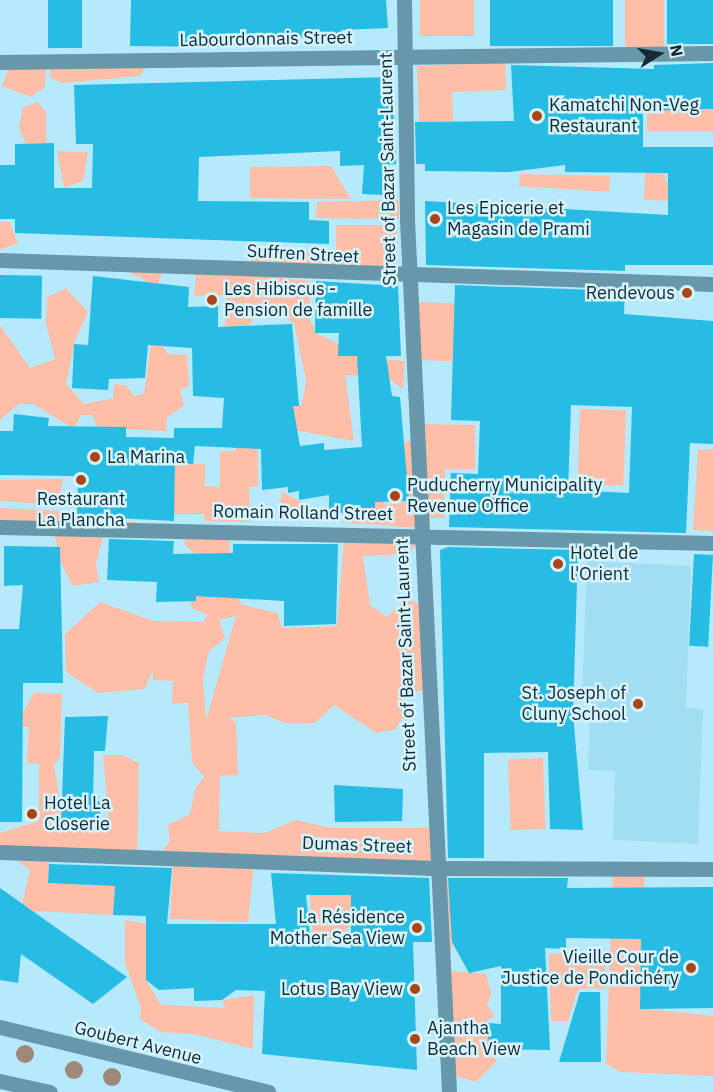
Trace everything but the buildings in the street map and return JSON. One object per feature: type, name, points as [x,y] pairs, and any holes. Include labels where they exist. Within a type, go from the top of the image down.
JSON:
[{"type":"street","name":"Street of Bazar Saint-Laurent","points":[[404,0],[410,278],[434,865],[449,1092]]},
{"type":"street","name":"Labourdonnais Street","points":[[0,62],[713,53]]},
{"type":"street","name":"Suffren Street","points":[[0,260],[410,278],[713,284]]},
{"type":"street","name":"Romain Rolland Street","points":[[0,527],[713,543]]},
{"type":"street","name":"Dumas Street","points":[[0,852],[434,865],[713,869]]},
{"type":"street","name":"Goubert Avenue","points":[[0,1027],[112,1059],[268,1092]]},
{"type":"street","points":[[0,1082],[50,1092]]},
{"type":"shaded area","points":[[420,0],[474,0],[474,36],[420,36]]},
{"type":"shaded area","points":[[625,0],[664,0],[664,52],[625,52]]},
{"type":"shaded area","points":[[505,62],[506,90],[452,92],[453,121],[419,122],[417,66]]},
{"type":"shaded area","points":[[148,63],[140,76],[62,83],[51,78],[49,65]]},
{"type":"shaded area","points":[[46,66],[45,87],[31,97],[2,86],[9,68]]},
{"type":"shaded area","points":[[38,102],[46,112],[46,143],[25,143],[19,127],[23,107]]},
{"type":"shaded area","points":[[647,110],[713,110],[713,131],[647,131]]},
{"type":"shaded area","points":[[57,151],[88,152],[83,181],[64,188]]},
{"type":"shaded area","points":[[645,162],[665,163],[665,182],[675,183],[674,201],[644,200]]},
{"type":"shaded area","points":[[331,166],[351,199],[250,198],[250,167]]},
{"type":"shaded area","points":[[520,174],[610,176],[609,192],[519,186]]},
{"type":"shaded area","points":[[399,200],[399,219],[316,218],[317,202]]},
{"type":"shaded area","points":[[9,221],[18,243],[0,250],[0,223]]},
{"type":"shaded area","points":[[336,225],[397,225],[397,267],[251,267],[251,251],[336,252]]},
{"type":"shaded area","points":[[128,265],[165,267],[155,290],[159,340],[168,354],[187,355],[189,386],[180,390],[184,406],[167,417],[166,431],[98,428],[92,415],[81,415],[74,429],[33,404],[19,404],[0,420],[0,325],[30,368],[55,359],[46,324],[47,297],[66,288],[88,312],[75,341],[66,384],[84,404],[113,398],[114,384],[126,385],[134,396],[144,394],[152,335],[143,278],[133,275]]},
{"type":"shaded area","points":[[188,268],[310,281],[310,321],[318,334],[367,358],[405,361],[403,389],[387,377],[345,375],[354,441],[277,427],[275,409],[302,405],[306,380],[294,323],[276,313],[254,318],[248,326],[248,370],[222,369],[227,295],[194,296],[196,275],[187,274]]},
{"type":"shaded area","points":[[418,302],[455,303],[453,361],[416,360]]},
{"type":"shaded area","points":[[257,405],[258,486],[249,487],[250,522],[205,521],[204,514],[174,514],[174,463],[205,464],[205,486],[220,487],[220,452],[236,451],[236,413]]},
{"type":"shaded area","points":[[580,409],[626,411],[623,486],[577,484]]},
{"type":"shaded area","points":[[425,424],[475,425],[475,469],[445,469],[444,518],[424,518]]},
{"type":"shaded area","points":[[411,440],[417,528],[341,522],[380,493],[385,505],[405,502],[403,467],[390,449]]},
{"type":"shaded area","points":[[713,449],[713,531],[693,530],[698,450]]},
{"type":"shaded area","points":[[63,479],[58,505],[0,501],[0,480]]},
{"type":"shaded area","points":[[282,492],[305,504],[306,515],[286,522],[279,507]]},
{"type":"shaded area","points":[[0,508],[65,511],[75,521],[137,522],[135,529],[105,529],[96,564],[99,582],[73,586],[60,561],[53,528],[0,527]]},
{"type":"shaded area","points":[[186,534],[230,537],[229,558],[194,553],[184,544]]},
{"type":"shaded area","points":[[344,541],[416,543],[410,554],[363,556],[370,605],[387,617],[407,598],[420,605],[426,690],[403,694],[403,717],[395,730],[376,733],[334,705],[315,723],[285,723],[265,715],[229,718],[236,722],[238,775],[220,776],[219,831],[264,833],[296,820],[331,828],[433,828],[454,899],[458,927],[449,957],[452,971],[486,974],[491,993],[487,1005],[495,1016],[487,1020],[489,1052],[497,1061],[476,1082],[448,1074],[434,865],[158,857],[170,841],[168,825],[190,814],[195,789],[204,777],[192,762],[188,703],[172,704],[173,681],[153,680],[153,670],[145,689],[98,693],[66,672],[65,634],[100,602],[154,621],[203,622],[208,615],[192,608],[189,598],[241,582],[240,604],[277,613],[282,628],[337,626]],"holes":[[[236,616],[207,717],[203,679],[209,651],[225,638],[219,620]]]},
{"type":"shaded area","name":"St. Joseph of Cluny School","points":[[587,561],[691,566],[686,708],[703,709],[698,844],[613,840],[615,771],[588,770],[590,701],[582,696]]},
{"type":"shaded area","points":[[34,693],[62,694],[60,757],[54,765],[61,809],[82,826],[109,821],[103,755],[122,755],[139,763],[137,856],[0,848],[0,833],[39,821],[39,764],[27,763],[29,727],[0,725],[11,708],[24,711]]},
{"type":"shaded area","points":[[543,758],[545,829],[510,830],[508,759]]},
{"type":"shaded area","points":[[18,861],[49,862],[48,883],[115,886],[113,915],[32,911],[22,904],[30,870]]},
{"type":"shaded area","points":[[254,863],[248,922],[170,919],[173,866],[148,865]]},
{"type":"shaded area","points":[[613,866],[645,867],[640,1008],[713,1016],[713,1076],[621,1072],[606,1064]]},
{"type":"shaded area","points":[[354,892],[351,924],[338,940],[313,940],[310,895]]},
{"type":"shaded area","points":[[125,920],[146,924],[146,980],[161,1005],[225,1008],[222,1000],[254,995],[253,1049],[194,1034],[160,1032],[140,1019],[141,1008],[125,963]]},
{"type":"shaded area","points":[[605,952],[606,988],[578,989],[568,1021],[551,1021],[549,954]]},
{"type":"place","name":"Kamatchi Non-Veg Restaurant","points":[[537,116]]},
{"type":"place","name":"Les Epicerie et Magasin de Prami","points":[[435,219]]},
{"type":"place","name":"Rendevous","points":[[687,293]]},
{"type":"place","name":"Les Hibiscus - Pension de famille","points":[[212,300]]},
{"type":"place","name":"La Marina","points":[[95,457]]},
{"type":"place","name":"Restaurant La Plancha","points":[[81,480]]},
{"type":"place","name":"Puducherry Municipality Revenue Office","points":[[395,496]]},
{"type":"place","name":"Hotel de l'Orient","points":[[558,564]]},
{"type":"place","name":"St. Joseph of Cluny School","points":[[638,704]]},
{"type":"place","name":"Hotel La Closerie","points":[[32,814]]},
{"type":"place","name":"La Résidence Mother Sea View","points":[[417,928]]},
{"type":"place","name":"Vieille Cour de Justice de Pondichéry","points":[[691,968]]},
{"type":"place","name":"Lotus Bay View","points":[[415,989]]},
{"type":"place","name":"Ajantha Beach View","points":[[415,1039]]}]
